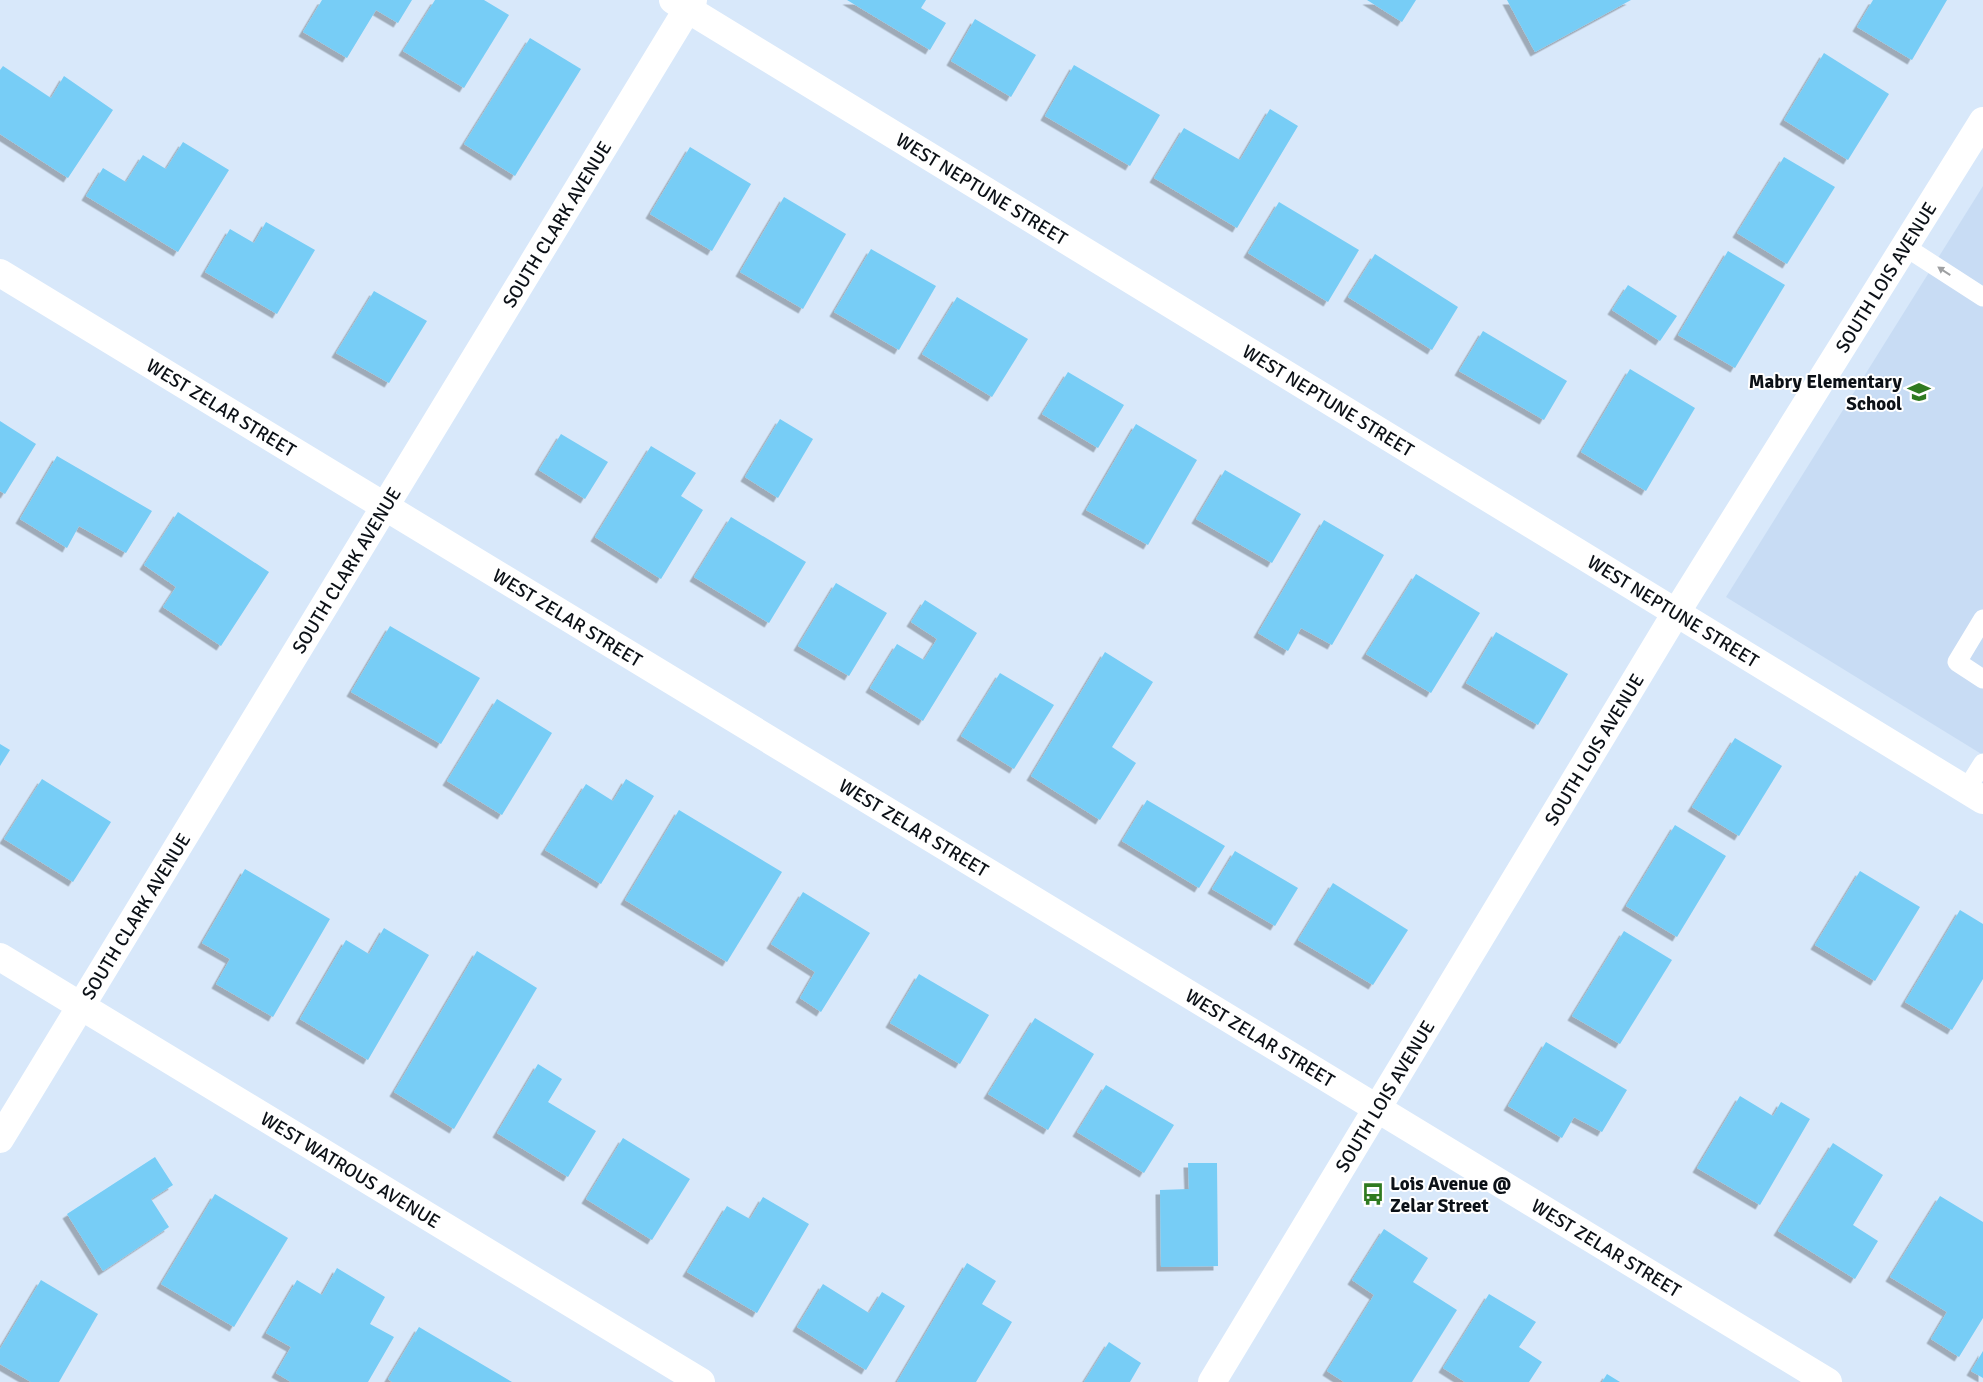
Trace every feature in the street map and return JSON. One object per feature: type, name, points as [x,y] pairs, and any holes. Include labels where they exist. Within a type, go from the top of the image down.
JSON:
[{"type":"street","name":"SOUTH CLARK AVENUE","points":[[0,1139],[386,507],[684,3]]},
{"type":"street","name":"WEST NEPTUNE STREET","points":[[684,3],[1974,795]]},
{"type":"street","name":"SOUTH LOIS AVENUE","points":[[1212,1382],[1676,613],[1983,121]]},
{"type":"street","name":"WEST ZELAR STREET","points":[[0,273],[1828,1382]]},
{"type":"street","name":"WEST WATROUS AVENUE","points":[[0,957],[701,1382]]},
{"type":"lane","points":[[1904,246],[1983,297]]},
{"type":"lane","points":[[1983,619],[1956,662],[1983,679]]},
{"type":"lane","points":[[1974,795],[1983,763]]},
{"type":"shaded area","name":"Mabry Elementary School","points":[[1983,186],[1983,755],[1726,597]]},
{"type":"building","points":[[322,0],[412,0],[398,23],[376,10],[347,58],[303,32]]},
{"type":"building","points":[[435,0],[484,0],[509,15],[464,88],[403,51]]},
{"type":"building","points":[[847,0],[926,0],[921,8],[946,23],[930,50]]},
{"type":"building","points":[[1367,0],[1416,0],[1402,22]]},
{"type":"building","points":[[1507,0],[1631,0],[1535,52]]},
{"type":"building","points":[[1873,0],[1947,0],[1912,60],[1857,27]]},
{"type":"building","points":[[975,19],[1036,55],[1011,97],[951,61]]},
{"type":"building","points":[[530,38],[581,69],[515,176],[464,144]]},
{"type":"building","points":[[1824,53],[1889,94],[1848,160],[1784,120]]},
{"type":"building","points":[[1074,65],[1160,115],[1130,166],[1045,116]]},
{"type":"building","points":[[3,66],[51,98],[64,76],[113,110],[68,178],[0,134],[0,70]]},
{"type":"building","points":[[1270,109],[1298,126],[1237,228],[1154,178],[1184,128],[1240,160]]},
{"type":"building","points":[[183,142],[229,170],[178,252],[86,196],[103,168],[126,182],[143,155],[166,169]]},
{"type":"building","points":[[690,147],[751,184],[712,251],[650,214]]},
{"type":"building","points":[[1784,157],[1835,187],[1787,264],[1737,233]]},
{"type":"building","points":[[784,197],[846,234],[803,309],[740,272]]},
{"type":"building","points":[[1279,202],[1359,250],[1328,302],[1248,253]]},
{"type":"building","points":[[266,222],[315,250],[277,314],[205,272],[230,229],[254,243]]},
{"type":"building","points":[[871,249],[936,286],[899,350],[834,312]]},
{"type":"building","points":[[1728,251],[1785,285],[1735,368],[1678,335]]},
{"type":"building","points":[[1375,254],[1458,307],[1432,350],[1348,297]]},
{"type":"building","points":[[1628,285],[1677,316],[1660,341],[1612,310]]},
{"type":"building","points":[[374,291],[427,321],[389,383],[336,353]]},
{"type":"building","points":[[957,297],[1028,339],[992,397],[922,354]]},
{"type":"building","points":[[1483,331],[1567,381],[1544,420],[1459,371]]},
{"type":"building","points":[[1630,369],[1695,408],[1646,491],[1581,452]]},
{"type":"building","points":[[1068,372],[1124,405],[1098,448],[1042,414]]},
{"type":"building","points":[[780,419],[813,439],[778,498],[745,477]]},
{"type":"building","points":[[0,421],[36,444],[5,494],[0,491]]},
{"type":"building","points":[[1136,424],[1197,460],[1148,545],[1086,510]]},
{"type":"building","points":[[561,434],[608,462],[585,499],[539,470]]},
{"type":"building","points":[[651,446],[696,473],[681,496],[703,510],[661,579],[595,537]]},
{"type":"building","points":[[57,456],[152,511],[126,553],[79,526],[67,548],[20,519]]},
{"type":"building","points":[[1225,470],[1301,514],[1272,563],[1196,519]]},
{"type":"building","points":[[178,512],[269,572],[221,646],[163,607],[176,587],[144,565]]},
{"type":"building","points":[[731,517],[806,562],[769,623],[694,577]]},
{"type":"building","points":[[1324,520],[1384,555],[1332,645],[1301,628],[1288,651],[1258,633]]},
{"type":"building","points":[[1416,574],[1480,613],[1431,693],[1366,654]]},
{"type":"building","points":[[836,583],[887,613],[849,676],[798,646]]},
{"type":"building","points":[[925,600],[977,633],[923,721],[870,688],[897,644],[924,660],[937,639],[911,622]]},
{"type":"building","points":[[390,626],[480,678],[441,744],[351,692]]},
{"type":"building","points":[[1496,632],[1568,674],[1538,725],[1466,683]]},
{"type":"building","points":[[1105,652],[1153,682],[1112,747],[1136,763],[1100,820],[1031,776]]},
{"type":"building","points":[[1000,673],[1054,705],[1014,769],[961,736]]},
{"type":"building","points":[[497,699],[552,733],[502,815],[447,781]]},
{"type":"building","points":[[1735,738],[1782,766],[1739,836],[1692,807]]},
{"type":"building","points":[[0,744],[10,750],[0,766]]},
{"type":"building","points":[[42,779],[111,822],[73,882],[4,839]]},
{"type":"building","points":[[626,779],[654,796],[601,884],[545,850],[586,784],[613,801]]},
{"type":"building","points":[[1147,800],[1225,846],[1199,888],[1122,841]]},
{"type":"building","points":[[679,810],[782,872],[727,962],[625,900]]},
{"type":"building","points":[[1675,825],[1726,856],[1677,937],[1626,906]]},
{"type":"building","points":[[1235,851],[1298,888],[1275,926],[1212,889]]},
{"type":"building","points":[[245,869],[330,919],[273,1017],[216,984],[230,959],[202,943]]},
{"type":"building","points":[[1860,871],[1920,907],[1875,981],[1815,945]]},
{"type":"building","points":[[1333,883],[1408,930],[1373,985],[1298,940]]},
{"type":"building","points":[[803,892],[870,933],[821,1012],[800,998],[815,972],[771,944]]},
{"type":"building","points":[[1960,910],[1983,924],[1983,979],[1952,1030],[1905,1002]]},
{"type":"building","points":[[384,928],[429,955],[368,1060],[300,1019],[346,940],[369,954]]},
{"type":"building","points":[[1624,931],[1672,960],[1620,1044],[1572,1016]]},
{"type":"building","points":[[477,951],[537,988],[454,1129],[394,1092]]},
{"type":"building","points":[[919,974],[989,1015],[960,1064],[890,1023]]},
{"type":"building","points":[[1035,1018],[1094,1054],[1048,1130],[988,1094]]},
{"type":"building","points":[[1546,1042],[1627,1090],[1602,1132],[1574,1117],[1562,1138],[1508,1106]]},
{"type":"building","points":[[538,1064],[562,1079],[548,1102],[596,1131],[568,1177],[497,1133]]},
{"type":"building","points":[[1106,1085],[1174,1125],[1144,1173],[1077,1132]]},
{"type":"building","points":[[1740,1096],[1773,1116],[1781,1102],[1810,1119],[1760,1205],[1697,1168]]},
{"type":"building","points":[[623,1138],[690,1179],[652,1240],[586,1199]]},
{"type":"building","points":[[1833,1143],[1883,1175],[1853,1225],[1878,1241],[1855,1279],[1778,1231]]},
{"type":"building","points":[[155,1157],[173,1185],[151,1199],[169,1227],[103,1271],[67,1214]]},
{"type":"building","points":[[1188,1163],[1217,1163],[1218,1266],[1161,1267],[1160,1190],[1189,1189]]},
{"type":"building","points":[[215,1194],[288,1238],[234,1327],[161,1284]]},
{"type":"building","points":[[1940,1196],[1983,1222],[1983,1318],[1959,1357],[1931,1339],[1947,1312],[1890,1277]]},
{"type":"building","points":[[763,1197],[809,1224],[757,1313],[687,1272],[727,1206],[750,1219]]},
{"type":"building","points":[[1384,1229],[1428,1258],[1413,1282],[1457,1310],[1412,1382],[1344,1382],[1327,1371],[1374,1295],[1352,1280]]},
{"type":"building","points":[[967,1263],[996,1281],[982,1304],[1012,1322],[976,1382],[897,1382]]},
{"type":"building","points":[[337,1268],[385,1297],[370,1324],[394,1337],[368,1382],[291,1382],[276,1373],[291,1347],[266,1333],[297,1280],[322,1295]]},
{"type":"building","points":[[41,1280],[98,1314],[59,1382],[31,1382],[0,1364],[0,1349]]},
{"type":"building","points":[[823,1284],[869,1313],[882,1292],[905,1306],[866,1370],[797,1327]]},
{"type":"building","points":[[1489,1294],[1536,1322],[1519,1347],[1542,1362],[1529,1382],[1465,1382],[1443,1368]]},
{"type":"building","points":[[419,1327],[512,1382],[392,1382],[388,1379]]},
{"type":"building","points":[[1109,1342],[1141,1363],[1130,1382],[1084,1382]]},
{"type":"building","points":[[1983,1351],[1983,1378],[1971,1371]]},
{"type":"building","points":[[1607,1374],[1620,1382],[1602,1382]]},
{"type":"place","name":"Mabry Elementary School","points":[[1919,392]]},
{"type":"place","name":"Lois Avenue @ Zelar Street","points":[[1373,1194]]}]
